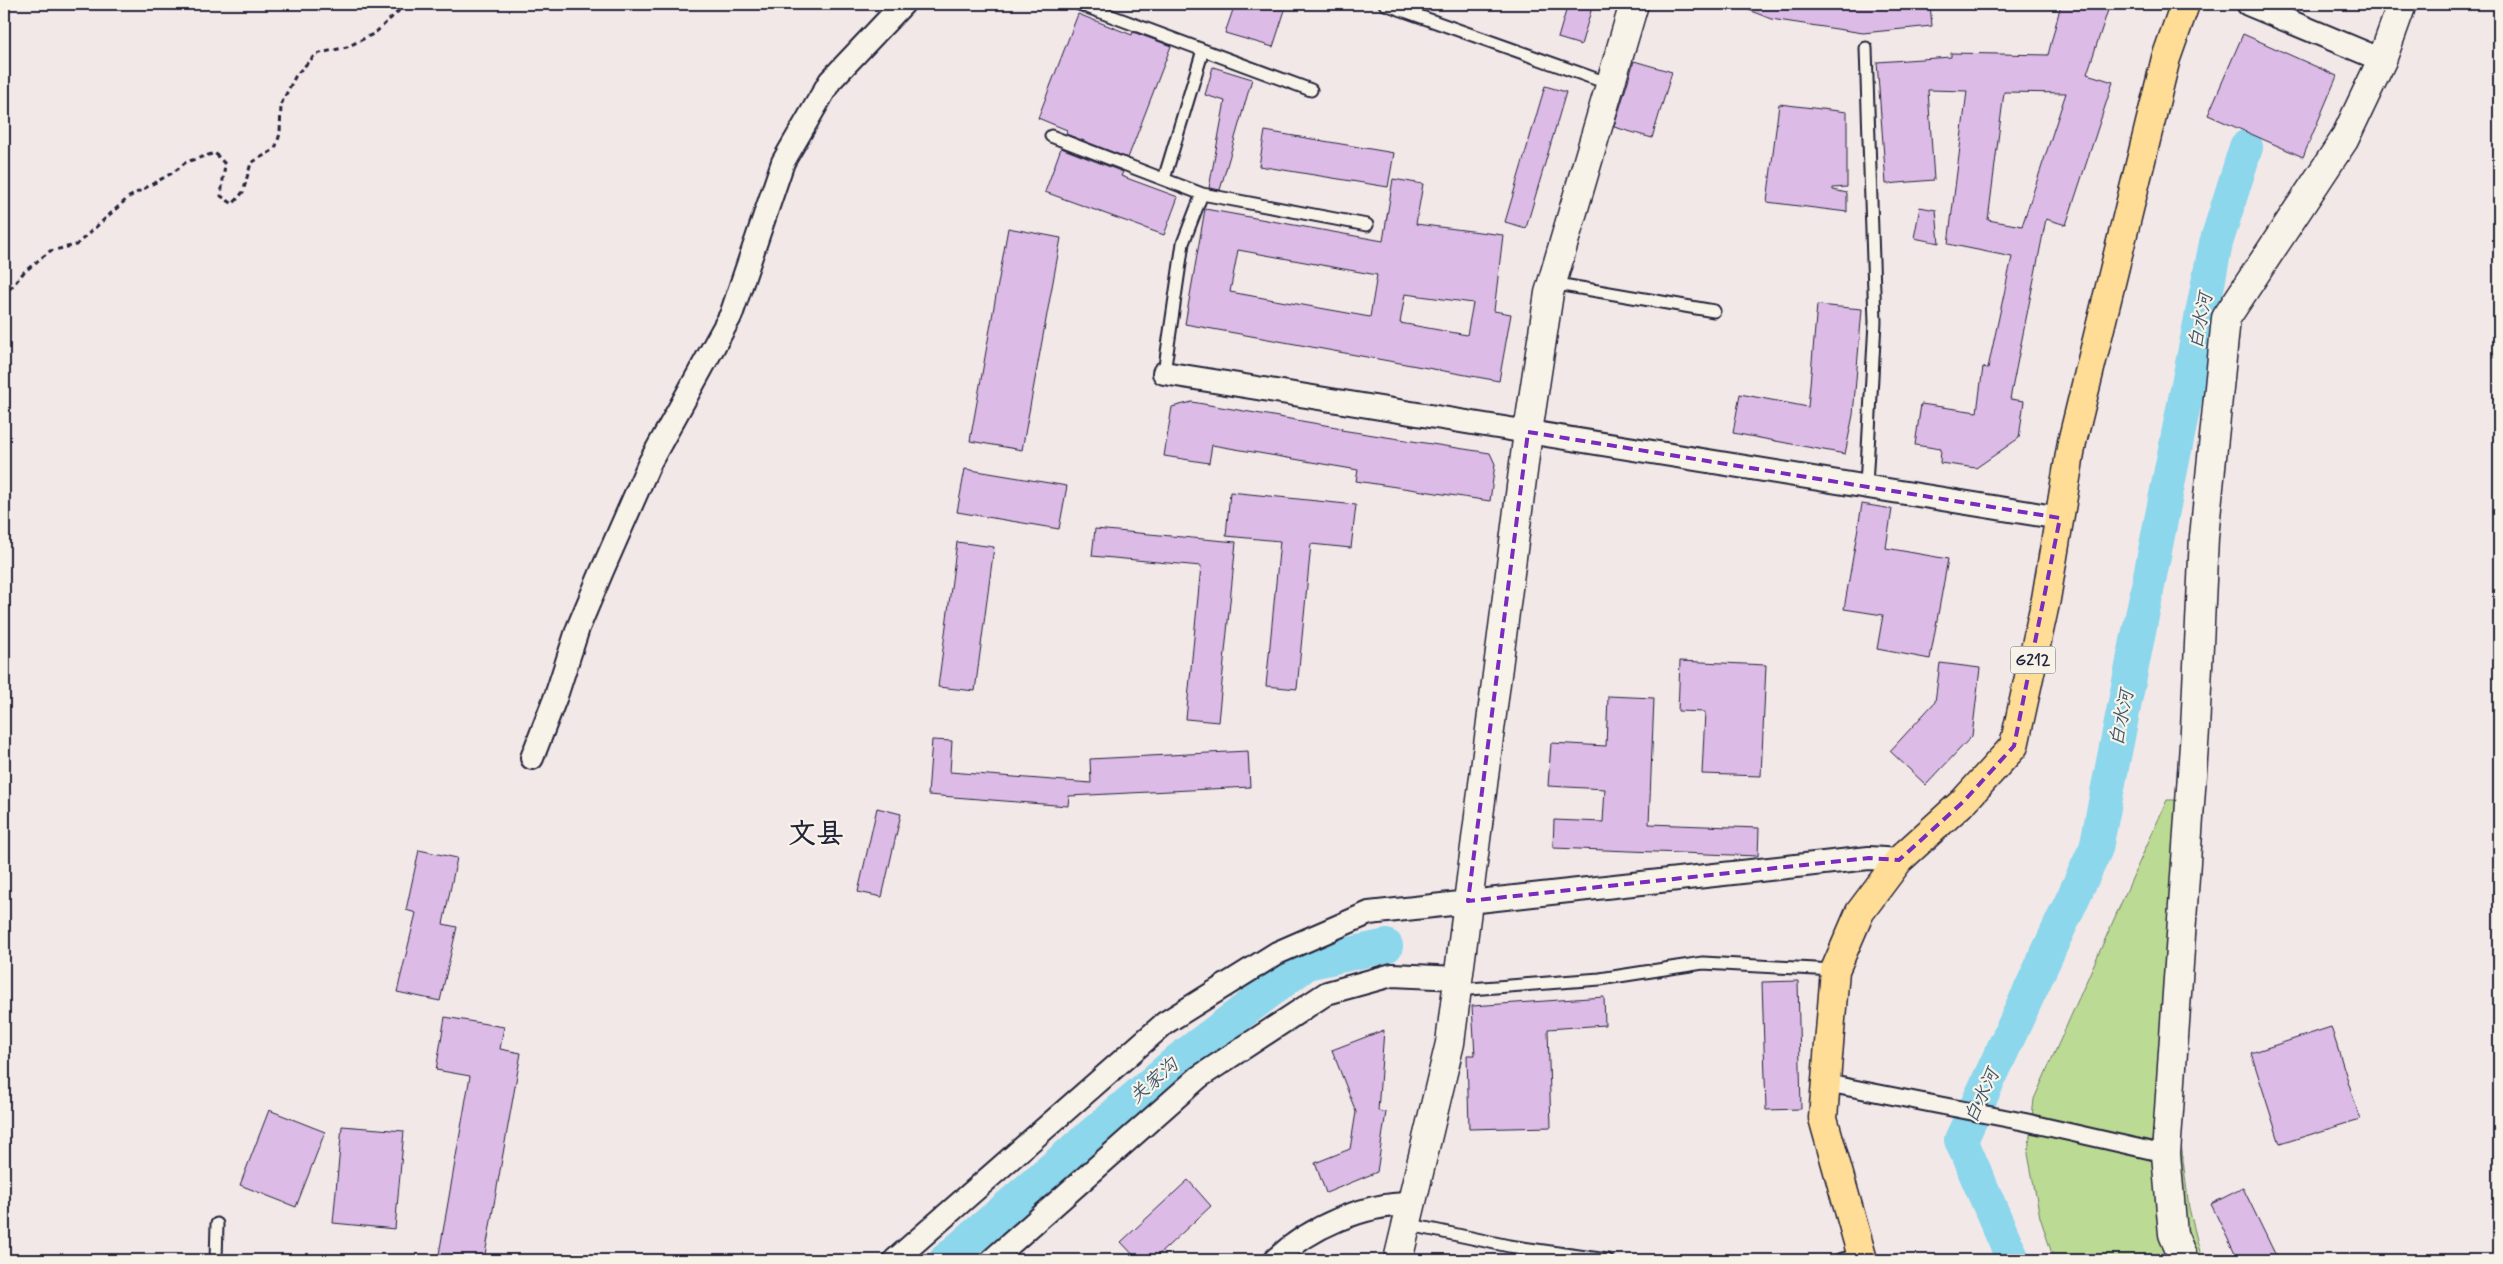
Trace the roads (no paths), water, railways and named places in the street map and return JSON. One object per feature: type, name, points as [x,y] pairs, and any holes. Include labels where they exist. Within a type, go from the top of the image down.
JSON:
[{"type":"highway","name":"G212","points":[[1854,1258],[1823,1118],[1836,1085],[1835,970],[1860,912],[1900,860],[1964,801],[2014,746],[2046,599],[2077,423],[2166,58],[2185,4]]},
{"type":"street","points":[[532,758],[556,696],[578,628],[650,462],[731,315],[783,162],[830,81],[903,4]]},
{"type":"street","points":[[1398,1260],[1450,1043],[1528,432],[1552,283],[1634,4]]},
{"type":"street","points":[[2248,4],[2382,60]]},
{"type":"street","points":[[2184,1260],[2173,1234],[2166,1154],[2195,730],[2204,537],[2226,318],[2344,140],[2382,60],[2402,4]]},
{"type":"street","points":[[1164,373],[2060,518]]},
{"type":"street","points":[[895,1260],[1165,1023],[1277,953],[1369,913],[1869,858],[1900,860]]},
{"type":"street","points":[[992,1260],[1199,1077],[1327,993],[1392,975],[1458,984]]},
{"type":"street","points":[[1836,1085],[2025,1122],[2166,1154]]},
{"type":"street","points":[[1275,1260],[1306,1238],[1350,1214],[1387,1204],[1409,1214]]},
{"type":"lane","points":[[1079,4],[1311,90]]},
{"type":"lane","points":[[1385,4],[1610,84]]},
{"type":"lane","points":[[1866,48],[1875,322],[1866,486]]},
{"type":"lane","points":[[1164,179],[1203,50]]},
{"type":"lane","points":[[1051,136],[1202,194],[1367,225]]},
{"type":"lane","points":[[1164,373],[1183,243],[1202,194]]},
{"type":"lane","points":[[1552,283],[1714,312]]},
{"type":"lane","points":[[1458,984],[1600,978],[1703,964],[1835,970]]},
{"type":"lane","points":[[1409,1214],[1509,1246],[1607,1260]]},
{"type":"lane","points":[[216,1260],[217,1224]]},
{"type":"waterway","name":"白水河","points":[[2013,1260],[1961,1140],[2096,848],[2216,243],[2246,147]]},
{"type":"waterway","name":"关家沟","points":[[946,1260],[1180,1059],[1307,963],[1386,946]]},
{"type":"district","name":"文县","points":[[816,834]]}]
